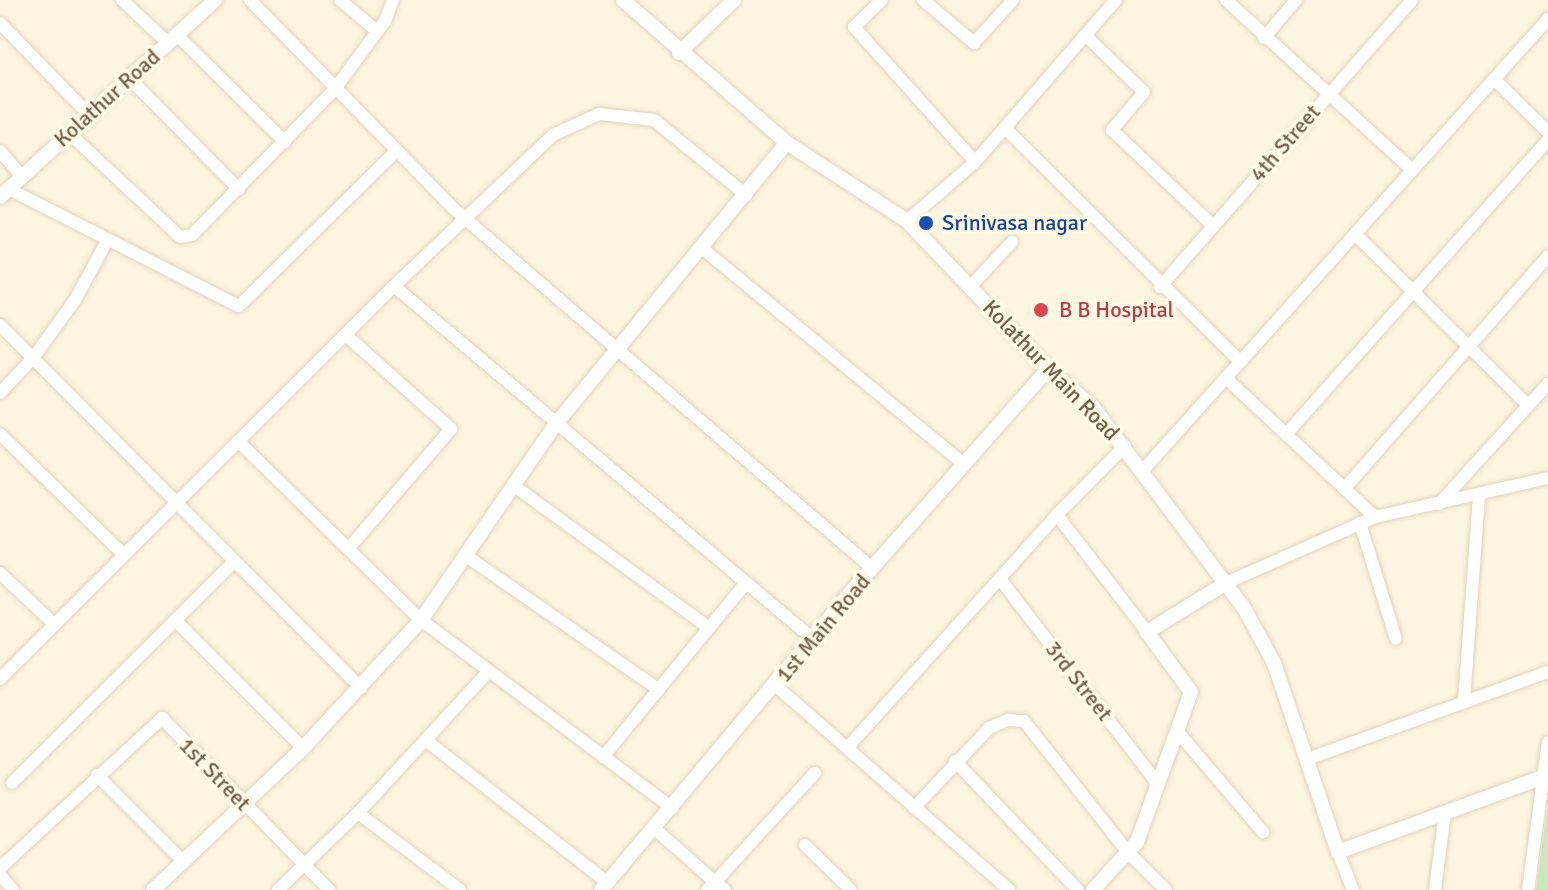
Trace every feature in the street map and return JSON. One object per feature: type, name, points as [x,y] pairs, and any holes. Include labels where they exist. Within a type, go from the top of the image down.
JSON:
[{"type":"street","points":[[122,0],[172,39],[285,142]]},
{"type":"street","points":[[250,0],[334,90],[464,218],[872,568]]},
{"type":"street","points":[[340,0],[377,31]]},
{"type":"street","points":[[69,133],[180,237],[192,235],[334,90],[377,31],[393,0]]},
{"type":"street","name":"Kolathur Main Road","points":[[623,0],[679,53],[787,143],[907,221],[1048,369],[1093,407],[1144,469],[1226,583],[1274,663],[1310,758],[1338,852]]},
{"type":"street","points":[[679,53],[734,0]]},
{"type":"street","points":[[882,0],[854,27],[975,162]]},
{"type":"street","points":[[923,0],[974,43],[1013,0]]},
{"type":"street","points":[[907,221],[975,162],[1116,0]]},
{"type":"street","points":[[1226,0],[1264,38],[1412,170]]},
{"type":"street","points":[[1264,38],[1296,0]]},
{"type":"street","name":"4th Street","points":[[1160,287],[1412,0]]},
{"type":"street","name":"Kolathur Road","points":[[4,193],[130,79],[209,2]]},
{"type":"street","points":[[1144,469],[1228,380],[1548,19]]},
{"type":"street","points":[[0,23],[89,115]]},
{"type":"street","points":[[1085,35],[1144,92],[1112,130],[1213,226]]},
{"type":"street","points":[[130,79],[239,189]]},
{"type":"street","points":[[1494,79],[1548,132]]},
{"type":"street","points":[[0,679],[394,286],[553,135],[599,114],[654,120],[746,195]]},
{"type":"street","points":[[1005,128],[1160,287],[1241,362]]},
{"type":"street","points":[[1288,432],[1548,140]]},
{"type":"street","points":[[153,890],[303,748],[421,620],[555,425],[703,249],[787,143]]},
{"type":"street","points":[[0,151],[22,176]]},
{"type":"street","points":[[4,193],[108,239],[239,306],[395,152]]},
{"type":"street","points":[[1355,234],[1528,405]]},
{"type":"street","points":[[0,393],[33,358],[75,300],[108,239]]},
{"type":"street","points":[[970,287],[1012,242]]},
{"type":"street","points":[[703,249],[963,463]]},
{"type":"street","points":[[1345,488],[1466,346],[1548,256]]},
{"type":"street","points":[[394,286],[555,425],[813,639]]},
{"type":"street","points":[[0,325],[361,688]]},
{"type":"street","points":[[347,336],[451,429],[348,549]]},
{"type":"street","name":"1st Main Road","points":[[605,887],[872,568],[1048,369]]},
{"type":"street","points":[[1228,380],[1288,432],[1375,517]]},
{"type":"street","points":[[1439,504],[1548,384]]},
{"type":"street","points":[[0,434],[124,555]]},
{"type":"street","points":[[238,441],[421,620],[672,808]]},
{"type":"street","points":[[847,748],[1057,515],[1125,446]]},
{"type":"street","points":[[1147,632],[1226,583],[1375,517],[1548,478]]},
{"type":"street","points":[[513,485],[709,628]]},
{"type":"street","points":[[1464,701],[1479,496]]},
{"type":"street","points":[[1057,515],[1191,692],[1137,842],[1093,890]]},
{"type":"street","points":[[1360,523],[1396,639]]},
{"type":"street","points":[[465,555],[659,690]]},
{"type":"street","points":[[12,783],[235,561]]},
{"type":"street","points":[[0,573],[53,623]]},
{"type":"street","name":"3rd Street","points":[[1000,579],[1158,784]]},
{"type":"street","points":[[603,757],[745,584]]},
{"type":"street","points":[[175,620],[303,748]]},
{"type":"street","points":[[278,890],[358,813],[489,671]]},
{"type":"street","points":[[1310,758],[1548,672]]},
{"type":"street","points":[[775,685],[1009,890]]},
{"type":"street","name":"1st Street","points":[[97,775],[162,718],[329,890]]},
{"type":"street","points":[[914,808],[989,728],[1008,720],[1024,721],[1128,852],[1166,890]]},
{"type":"street","points":[[1177,731],[1263,832]]},
{"type":"street","points":[[427,741],[605,887]]},
{"type":"street","points":[[1528,890],[1548,742]]},
{"type":"street","points":[[955,761],[1078,890]]},
{"type":"street","points":[[655,829],[716,887],[815,773]]},
{"type":"street","points":[[0,868],[97,775],[184,862]]},
{"type":"street","points":[[1353,890],[1338,852],[1545,775]]},
{"type":"street","points":[[1435,890],[1445,812]]},
{"type":"street","points":[[358,813],[460,890]]},
{"type":"street","points":[[805,845],[851,890]]},
{"type":"street","points":[[0,875],[13,890]]},
{"type":"green space","points":[[1548,804],[1548,890],[1536,890]]},
{"type":"place","name":"Srinivasa nagar","points":[[926,223]]},
{"type":"place","name":"B B Hospital","points":[[1041,310]]}]
